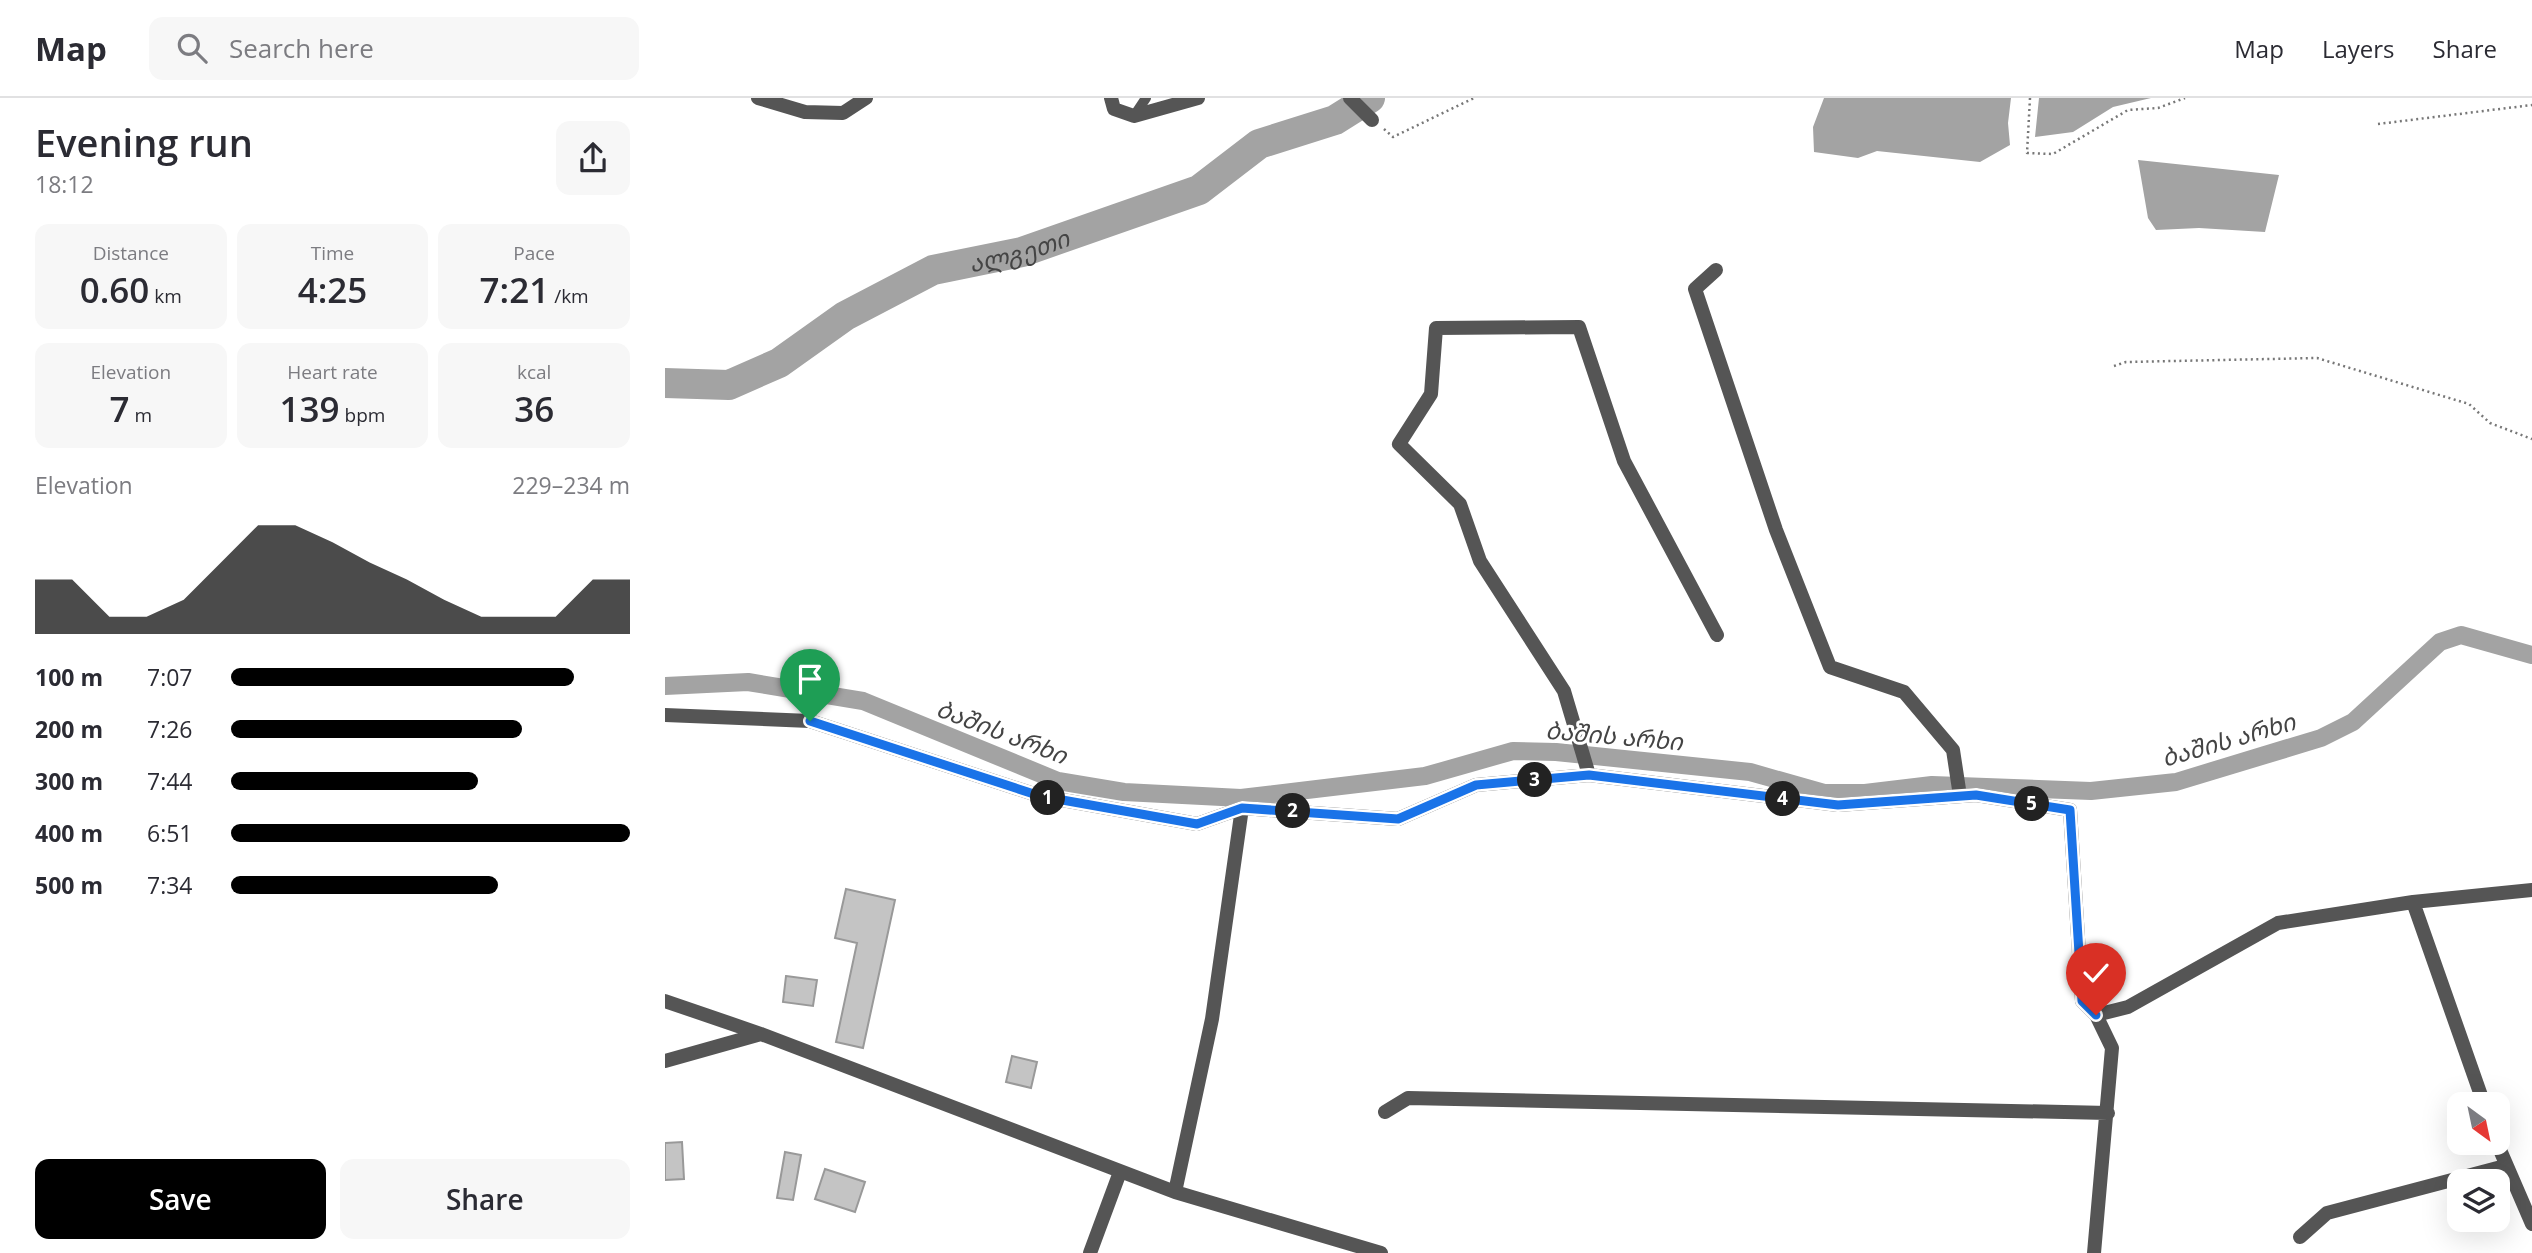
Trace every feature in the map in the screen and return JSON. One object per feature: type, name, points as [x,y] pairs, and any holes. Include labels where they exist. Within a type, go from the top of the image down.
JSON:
[{"type":"street","points":[[758,98],[805,112],[843,113],[866,98]]},
{"type":"street","points":[[1111,98],[1114,109],[1134,116],[1199,98]]},
{"type":"street","points":[[1349,98],[1372,120]]},
{"type":"street","points":[[1716,270],[1695,289],[1776,530],[1831,667],[1904,692],[1953,750],[1960,796]]},
{"type":"street","points":[[1589,775],[1565,691],[1480,561],[1460,504],[1399,444],[1431,394],[1436,328],[1580,327],[1624,461],[1717,635]]},
{"type":"street","points":[[665,715],[810,721],[1040,796],[1197,824],[1242,808],[1398,819],[1476,785],[1589,775],[1838,805],[1976,795],[2070,810],[2082,1001],[2096,1015],[2112,1048],[2094,1253]]},
{"type":"street","points":[[1175,1192],[1212,1019],[1242,808]]},
{"type":"street","points":[[2096,1015],[2128,1007],[2278,923],[2413,902],[2532,890]]},
{"type":"street","points":[[2413,902],[2480,1092]]},
{"type":"street","points":[[665,1001],[761,1034],[1175,1192],[1380,1253]]},
{"type":"street","points":[[665,1061],[761,1034]]},
{"type":"street","points":[[1385,1112],[1408,1098],[2108,1113]]},
{"type":"street","points":[[2501,1155],[2532,1224]]},
{"type":"street","points":[[2300,1237],[2326,1213],[2505,1166]]},
{"type":"street","points":[[1090,1253],[1120,1172]]},
{"type":"lane","points":[[1134,116],[1146,98]]},
{"type":"path","points":[[1372,120],[1393,137],[1474,98]]},
{"type":"path","points":[[2030,98],[2027,153],[2053,154],[2128,110],[2158,108],[2185,98]]},
{"type":"path","points":[[2378,124],[2532,104]]},
{"type":"path","points":[[2114,366],[2126,362],[2317,358],[2469,404],[2490,423],[2532,439]]},
{"type":"shaded area","points":[[1824,98],[2011,98],[2008,123],[2010,145],[1980,162],[1877,151],[1858,158],[1814,152],[1813,127]]},
{"type":"shaded area","points":[[2039,98],[2151,98],[2113,107],[2073,132],[2035,137]]},
{"type":"shaded area","points":[[2138,160],[2279,175],[2265,232],[2199,228],[2156,230],[2148,218]]},
{"type":"building","points":[[846,889],[895,900],[863,1048],[836,1042],[857,943],[835,938]]},
{"type":"building","points":[[786,976],[817,980],[813,1006],[783,1002]]},
{"type":"building","points":[[1012,1056],[1037,1062],[1031,1088],[1006,1082]]},
{"type":"building","points":[[682,1142],[684,1179],[665,1180],[665,1143]]},
{"type":"building","points":[[785,1152],[801,1155],[793,1200],[777,1198]]},
{"type":"building","points":[[825,1169],[865,1182],[855,1212],[815,1199]]},
{"type":"waterway","name":"ალგეთი","points":[[665,383],[729,385],[779,363],[845,316],[933,270],[1022,252],[1199,190],[1259,144],[1335,120],[1370,98]]},
{"type":"waterway","name":"ბაშის არხი","points":[[665,686],[748,682],[863,701],[1058,781],[1124,792],[1241,798],[1425,776],[1513,751],[1556,752],[1750,772],[1824,793],[1865,793],[1932,785],[2091,791],[2176,782],[2321,738],[2353,722],[2440,642],[2461,635],[2532,655]]},
{"type":"route","points":[[810,721],[1040,796],[1197,824],[1242,808],[1398,819],[1476,785],[1589,775],[1838,805],[1976,795],[2070,810],[2082,1001],[2096,1015]]}]
